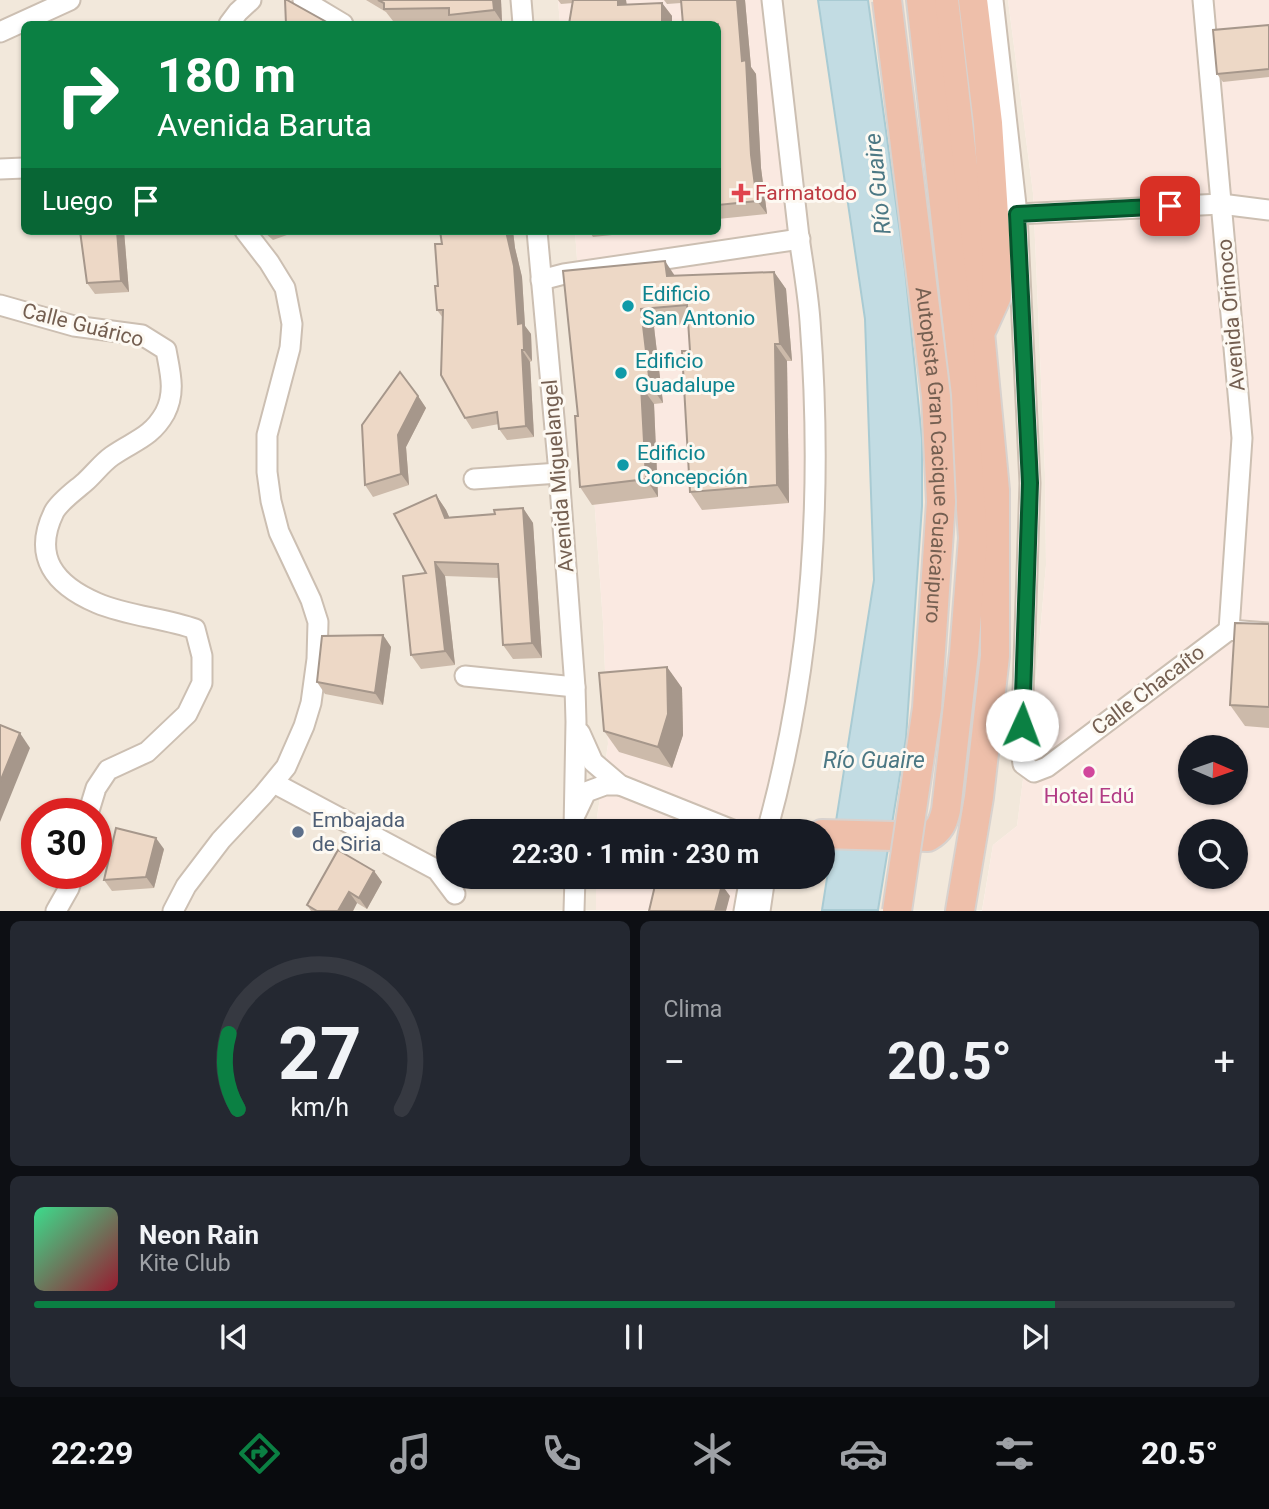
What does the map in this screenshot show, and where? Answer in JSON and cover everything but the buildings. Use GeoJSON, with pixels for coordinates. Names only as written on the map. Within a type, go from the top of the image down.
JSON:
{"type":"FeatureCollection","features":[{"type":"Feature","properties":{"kind":"highway","name":"Autopista Gran Cacique Guaicaipuro"},"geometry":{"type":"LineString","coordinates":[[887,0],[936,396],[941,502],[927,708],[897,911]]}},
{"type":"Feature","properties":{"kind":"highway"},"geometry":{"type":"LineString","coordinates":[[835,834],[915,836],[937,832],[946,810],[964,653],[973,538],[959,337],[921,0]]}},
{"type":"Feature","properties":{"kind":"highway"},"geometry":{"type":"LineString","coordinates":[[944,0],[981,333],[995,490],[995,656],[979,797],[960,911]]}},
{"type":"Feature","properties":{"kind":"highway"},"geometry":{"type":"LineString","coordinates":[[973,0],[988,123],[996,247],[996,296],[981,333]]}},
{"type":"Feature","properties":{"kind":"street"},"geometry":{"type":"LineString","coordinates":[[24,21],[70,0]]}},
{"type":"Feature","properties":{"kind":"street"},"geometry":{"type":"LineString","coordinates":[[231,21],[251,0]]}},
{"type":"Feature","properties":{"kind":"street"},"geometry":{"type":"LineString","coordinates":[[303,0],[338,21]]}},
{"type":"Feature","properties":{"kind":"street"},"geometry":{"type":"LineString","coordinates":[[521,0],[523,21]]}},
{"type":"Feature","properties":{"kind":"street"},"geometry":{"type":"LineString","coordinates":[[769,819],[778,789],[799,680],[814,541],[816,458],[810,320],[772,0]]}},
{"type":"Feature","properties":{"kind":"street"},"geometry":{"type":"LineString","coordinates":[[993,0],[1017,214],[1221,204],[1269,210]]}},
{"type":"Feature","properties":{"kind":"street","name":"Avenida Orinoco"},"geometry":{"type":"LineString","coordinates":[[1203,0],[1242,438],[1229,629]]}},
{"type":"Feature","properties":{"kind":"street"},"geometry":{"type":"LineString","coordinates":[[0,32],[21,22]]}},
{"type":"Feature","properties":{"kind":"street"},"geometry":{"type":"LineString","coordinates":[[0,169],[21,168]]}},
{"type":"Feature","properties":{"kind":"street","name":"Calle Chacaíto"},"geometry":{"type":"LineString","coordinates":[[1017,214],[1030,483],[1021,751],[1023,764],[1034,772],[1047,767],[1229,629]]}},
{"type":"Feature","properties":{"kind":"street"},"geometry":{"type":"LineString","coordinates":[[173,911],[186,886],[220,840],[286,767],[311,703],[317,659],[318,622],[312,600],[279,532],[267,472],[267,435],[290,348],[292,324],[285,288],[248,235]]}},
{"type":"Feature","properties":{"kind":"street","name":"Avenida Miguelangel"},"geometry":{"type":"LineString","coordinates":[[537,235],[575,687],[574,819]]}},
{"type":"Feature","properties":{"kind":"street"},"geometry":{"type":"LineString","coordinates":[[541,280],[564,274],[800,239]]}},
{"type":"Feature","properties":{"kind":"street","name":"Calle Guárico"},"geometry":{"type":"LineString","coordinates":[[0,304],[74,326],[142,335],[166,350],[173,385],[165,412],[145,438],[112,456],[55,510],[44,549],[53,574],[72,589],[129,613],[171,621],[195,629],[202,656],[202,683],[187,714],[147,752],[107,770],[93,798]]}},
{"type":"Feature","properties":{"kind":"street"},"geometry":{"type":"LineString","coordinates":[[474,479],[559,473]]}},
{"type":"Feature","properties":{"kind":"street"},"geometry":{"type":"LineString","coordinates":[[1229,629],[1269,633]]}},
{"type":"Feature","properties":{"kind":"street"},"geometry":{"type":"LineString","coordinates":[[465,676],[575,687]]}},
{"type":"Feature","properties":{"kind":"street"},"geometry":{"type":"LineString","coordinates":[[576,722],[593,762],[620,785],[705,819]]}},
{"type":"Feature","properties":{"kind":"street"},"geometry":{"type":"LineString","coordinates":[[274,783],[437,870],[455,894]]}},
{"type":"Feature","properties":{"kind":"street"},"geometry":{"type":"LineString","coordinates":[[575,819],[580,799],[586,792],[605,785],[620,785]]}},
{"type":"Feature","properties":{"kind":"street"},"geometry":{"type":"LineString","coordinates":[[56,911],[68,889]]}},
{"type":"Feature","properties":{"kind":"street"},"geometry":{"type":"LineString","coordinates":[[574,911],[575,889]]}},
{"type":"Feature","properties":{"kind":"street"},"geometry":{"type":"LineString","coordinates":[[744,911],[748,889]]}},
{"type":"Feature","properties":{"kind":"street"},"geometry":{"type":"LineString","coordinates":[[760,911],[763,889]]}},
{"type":"Feature","properties":{"kind":"shaded area"},"geometry":{"type":"Polygon","coordinates":[[[0,0],[558,0],[560,21],[21,21],[21,235],[575,235],[603,622],[608,744],[597,819],[436,819],[436,889],[596,889],[596,910],[0,911],[0,0]]]}},
{"type":"Feature","properties":{"kind":"shaded area"},"geometry":{"type":"Polygon","coordinates":[[[558,0],[771,0],[811,313],[806,620],[767,819],[597,819],[608,744],[603,622],[575,235],[721,235],[721,21],[560,21],[558,0]]]}},
{"type":"Feature","properties":{"kind":"shaded area"},"geometry":{"type":"Polygon","coordinates":[[[771,0],[1008,0],[1033,193],[1045,474],[1046,565],[1036,679],[1017,826],[993,845],[982,910],[746,911],[751,889],[835,889],[835,819],[765,819],[771,0]]]}},
{"type":"Feature","properties":{"kind":"shaded area"},"geometry":{"type":"Polygon","coordinates":[[[1008,0],[1269,0],[1269,910],[982,911],[993,845],[1017,826],[1036,679],[1046,565],[1045,474],[1033,193],[1008,0]]]}},
{"type":"Feature","properties":{"kind":"shaded area"},"geometry":{"type":"Polygon","coordinates":[[[596,889],[751,889],[746,911],[596,910],[596,889]]]}},
{"type":"Feature","properties":{"kind":"water","name":"Río Guaire"},"geometry":{"type":"Polygon","coordinates":[[[818,0],[868,0],[905,269],[922,439],[922,506],[906,738],[878,910],[822,910],[825,889],[835,889],[835,828],[874,580],[865,319],[818,0]]]}},
{"type":"Feature","properties":{"kind":"place","name":"Farmatodo"},"geometry":{"type":"Point","coordinates":[741,193]}},
{"type":"Feature","properties":{"kind":"place","name":"Edificio San Antonio"},"geometry":{"type":"Point","coordinates":[628,306]}},
{"type":"Feature","properties":{"kind":"place","name":"Edificio Guadalupe"},"geometry":{"type":"Point","coordinates":[621,373]}},
{"type":"Feature","properties":{"kind":"place","name":"Edificio Concepción"},"geometry":{"type":"Point","coordinates":[623,465]}},
{"type":"Feature","properties":{"kind":"place","name":"Hotel Edú"},"geometry":{"type":"Point","coordinates":[1089,772]}},
{"type":"Feature","properties":{"kind":"place","name":"Embajada de Siria"},"geometry":{"type":"Point","coordinates":[298,832]}},
{"type":"Feature","properties":{"kind":"route"},"geometry":{"type":"LineString","coordinates":[[1022,725],[1030,483],[1017,214],[1170,206]]}}]}
